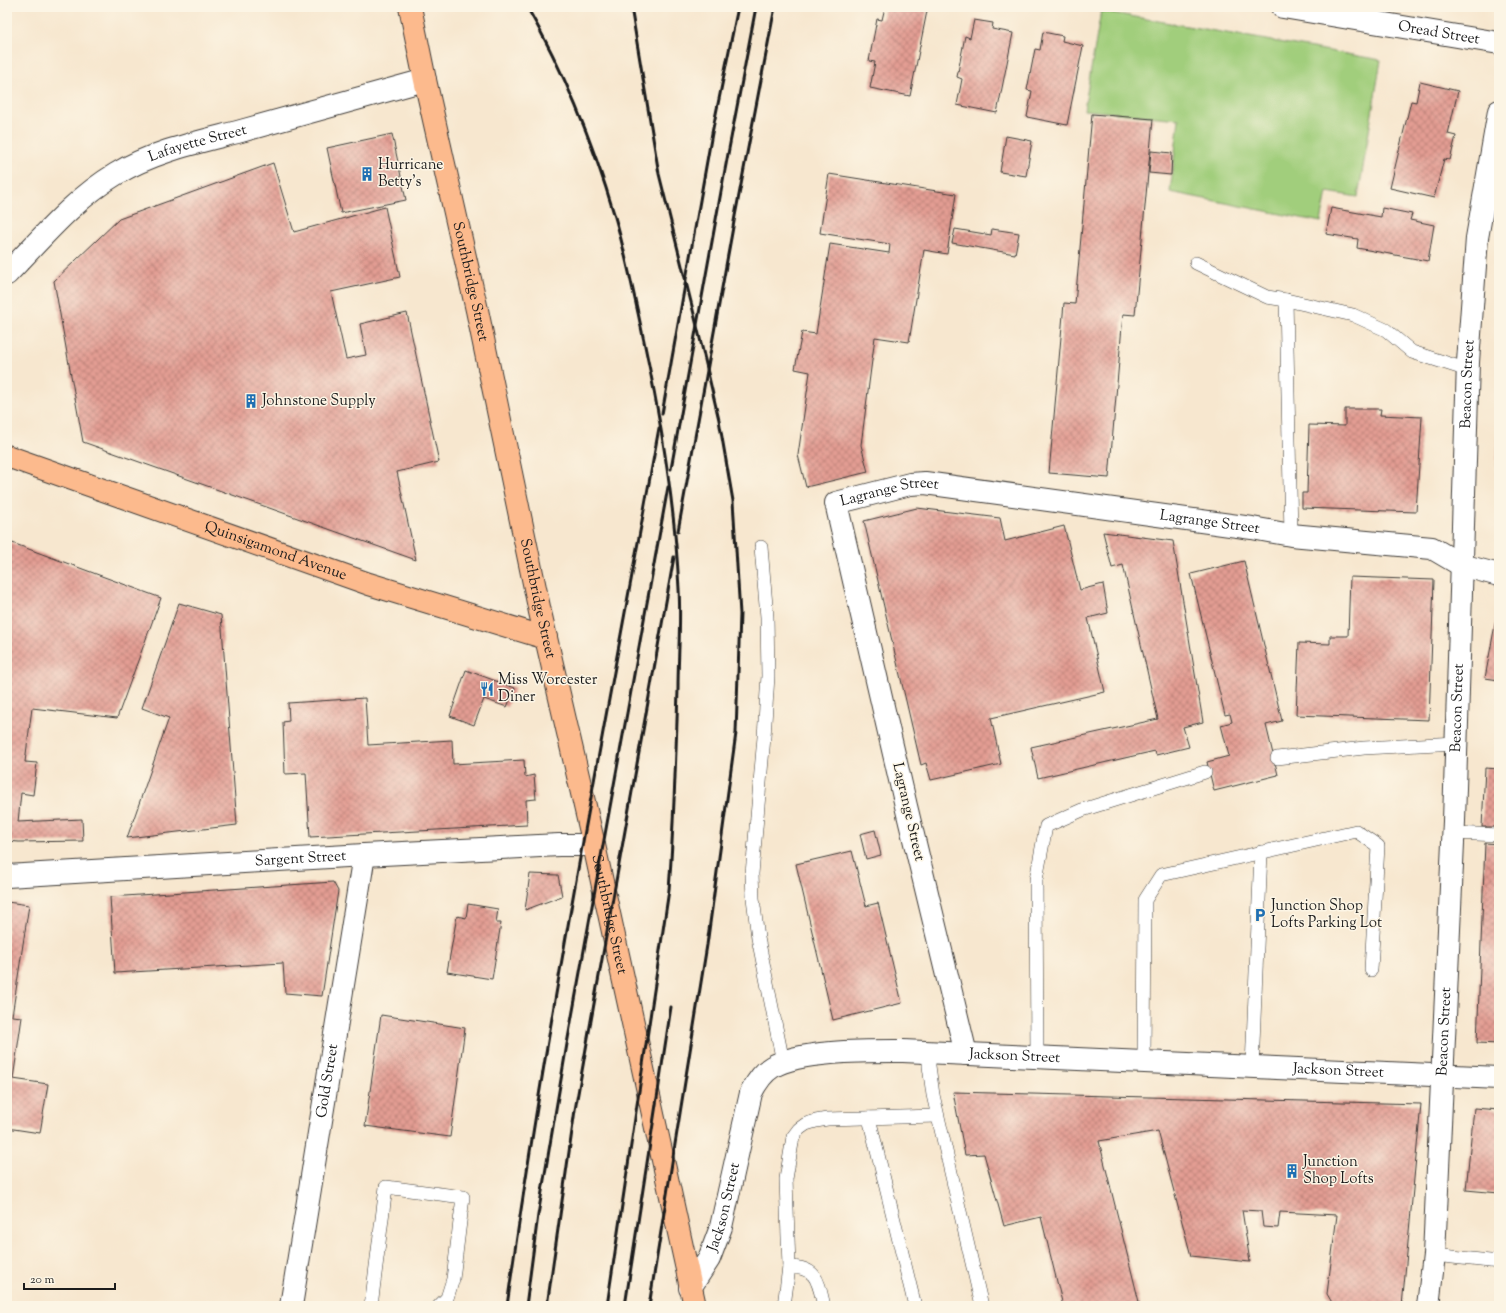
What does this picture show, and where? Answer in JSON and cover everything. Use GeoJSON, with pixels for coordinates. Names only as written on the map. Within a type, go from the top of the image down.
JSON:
{"type":"FeatureCollection","features":[{"type":"Feature","properties":{"kind":"main road","name":"Southbridge Street"},"geometry":{"type":"LineString","coordinates":[[410,7],[477,310],[546,638],[594,845],[693,1297]]}},
{"type":"Feature","properties":{"kind":"main road","name":"Quinsigamond Avenue"},"geometry":{"type":"LineString","coordinates":[[7,456],[369,584],[546,638]]}},
{"type":"Feature","properties":{"kind":"street","name":"Oread Street"},"geometry":{"type":"LineString","coordinates":[[1283,7],[1499,43]]}},
{"type":"Feature","properties":{"kind":"street","name":"Lafayette Street"},"geometry":{"type":"LineString","coordinates":[[7,274],[80,200],[98,185],[130,165],[148,157],[188,145],[425,80]]}},
{"type":"Feature","properties":{"kind":"street","name":"Beacon Street"},"geometry":{"type":"LineString","coordinates":[[1428,1306],[1434,1255],[1454,833],[1468,370],[1477,238],[1499,111]]}},
{"type":"Feature","properties":{"kind":"street","name":"Lagrange Street"},"geometry":{"type":"LineString","coordinates":[[966,1054],[906,806],[836,502],[910,484],[925,483],[1252,528],[1291,535],[1432,548],[1461,565],[1499,575]]}},
{"type":"Feature","properties":{"kind":"street","name":"Sargent Street"},"geometry":{"type":"LineString","coordinates":[[7,876],[364,855],[559,845],[594,845]]}},
{"type":"Feature","properties":{"kind":"street","name":"Gold Street"},"geometry":{"type":"LineString","coordinates":[[291,1306],[364,855]]}},
{"type":"Feature","properties":{"kind":"street","name":"Jackson Street"},"geometry":{"type":"LineString","coordinates":[[693,1297],[721,1228],[751,1093],[766,1071],[783,1062],[818,1055],[848,1052],[929,1052],[1499,1078]]}},
{"type":"Feature","properties":{"kind":"lane"},"geometry":{"type":"LineString","coordinates":[[1196,263],[1267,297],[1353,315],[1386,330],[1412,352],[1468,370]]}},
{"type":"Feature","properties":{"kind":"lane"},"geometry":{"type":"LineString","coordinates":[[1286,300],[1291,535]]}},
{"type":"Feature","properties":{"kind":"lane"},"geometry":{"type":"LineString","coordinates":[[761,547],[768,616],[768,662],[764,737],[752,874],[753,898],[758,938],[783,1062]]}},
{"type":"Feature","properties":{"kind":"lane"},"geometry":{"type":"LineString","coordinates":[[1277,758],[1364,748],[1456,743]]}},
{"type":"Feature","properties":{"kind":"lane"},"geometry":{"type":"LineString","coordinates":[[1037,1057],[1036,880],[1046,826],[1082,810],[1205,772]]}},
{"type":"Feature","properties":{"kind":"lane"},"geometry":{"type":"LineString","coordinates":[[1144,1062],[1145,900],[1161,875],[1356,831],[1378,846],[1371,970]]}},
{"type":"Feature","properties":{"kind":"lane"},"geometry":{"type":"LineString","coordinates":[[1454,833],[1499,836]]}},
{"type":"Feature","properties":{"kind":"lane"},"geometry":{"type":"LineString","coordinates":[[1252,1067],[1261,852]]}},
{"type":"Feature","properties":{"kind":"lane"},"geometry":{"type":"LineString","coordinates":[[929,1052],[930,1078],[937,1116],[982,1306]]}},
{"type":"Feature","properties":{"kind":"lane"},"geometry":{"type":"LineString","coordinates":[[784,1306],[789,1267],[786,1179],[793,1137],[799,1129],[806,1124],[816,1121],[937,1116]]}},
{"type":"Feature","properties":{"kind":"lane"},"geometry":{"type":"LineString","coordinates":[[869,1118],[915,1306]]}},
{"type":"Feature","properties":{"kind":"lane"},"geometry":{"type":"LineString","coordinates":[[371,1306],[386,1187],[463,1197],[453,1279],[447,1298],[439,1306]]}},
{"type":"Feature","properties":{"kind":"lane"},"geometry":{"type":"LineString","coordinates":[[1434,1255],[1499,1262]]}},
{"type":"Feature","properties":{"kind":"lane"},"geometry":{"type":"LineString","coordinates":[[789,1267],[799,1267],[808,1270],[815,1276],[824,1306]]}},
{"type":"Feature","properties":{"kind":"green space"},"geometry":{"type":"Polygon","coordinates":[[[1101,11],[1381,60],[1358,197],[1327,192],[1321,222],[1170,192],[1179,119],[1084,110],[1101,11]]]}},
{"type":"Feature","properties":{"kind":"building"},"geometry":{"type":"Polygon","coordinates":[[[885,7],[906,7],[927,11],[910,96],[870,88],[875,62],[869,61],[877,19],[882,20],[885,7]]]}},
{"type":"Feature","properties":{"kind":"building"},"geometry":{"type":"Polygon","coordinates":[[[974,20],[993,23],[992,29],[1013,33],[997,113],[957,105],[962,79],[957,77],[965,36],[970,38],[974,20]]]}},
{"type":"Feature","properties":{"kind":"building"},"geometry":{"type":"Polygon","coordinates":[[[1043,32],[1063,36],[1062,41],[1083,46],[1067,125],[1027,117],[1032,91],[1027,90],[1035,49],[1040,50],[1043,32]]]}},
{"type":"Feature","properties":{"kind":"building"},"geometry":{"type":"Polygon","coordinates":[[[1420,82],[1458,91],[1448,134],[1456,136],[1450,160],[1444,159],[1434,198],[1390,188],[1411,101],[1416,102],[1420,82]]]}},
{"type":"Feature","properties":{"kind":"building"},"geometry":{"type":"Polygon","coordinates":[[[1092,114],[1153,119],[1135,315],[1123,314],[1109,478],[1049,473],[1064,303],[1075,304],[1092,114]]]}},
{"type":"Feature","properties":{"kind":"building","name":"Hurricane Betty's"},"geometry":{"type":"Polygon","coordinates":[[[392,134],[406,200],[341,213],[327,148],[392,134]]]}},
{"type":"Feature","properties":{"kind":"building"},"geometry":{"type":"Polygon","coordinates":[[[1006,136],[1032,141],[1026,176],[1000,172],[1006,136]]]}},
{"type":"Feature","properties":{"kind":"building"},"geometry":{"type":"Polygon","coordinates":[[[1151,151],[1172,153],[1171,175],[1149,173],[1151,151]]]}},
{"type":"Feature","properties":{"kind":"building","name":"Johnstone Supply"},"geometry":{"type":"Polygon","coordinates":[[[273,163],[294,232],[385,207],[400,277],[331,292],[346,359],[366,355],[360,324],[407,313],[439,462],[397,472],[416,560],[83,442],[54,281],[119,219],[273,163]]]}},
{"type":"Feature","properties":{"kind":"building"},"geometry":{"type":"Polygon","coordinates":[[[829,174],[956,194],[947,254],[924,250],[909,342],[875,337],[861,445],[868,472],[806,487],[798,455],[810,372],[795,369],[802,332],[816,334],[830,244],[889,253],[890,244],[820,233],[829,174]]]}},
{"type":"Feature","properties":{"kind":"building"},"geometry":{"type":"Polygon","coordinates":[[[1331,208],[1381,217],[1382,208],[1412,214],[1410,220],[1434,225],[1428,261],[1357,248],[1358,239],[1326,234],[1331,208]]]}},
{"type":"Feature","properties":{"kind":"building"},"geometry":{"type":"Polygon","coordinates":[[[955,229],[991,235],[992,229],[1019,233],[1015,254],[952,243],[955,229]]]}},
{"type":"Feature","properties":{"kind":"building"},"geometry":{"type":"Polygon","coordinates":[[[1345,409],[1381,409],[1380,415],[1422,417],[1416,512],[1302,508],[1302,493],[1307,493],[1309,425],[1345,426],[1345,409]]]}},
{"type":"Feature","properties":{"kind":"building"},"geometry":{"type":"Polygon","coordinates":[[[1498,432],[1499,477],[1496,477],[1498,432]]]}},
{"type":"Feature","properties":{"kind":"building"},"geometry":{"type":"Polygon","coordinates":[[[917,508],[1000,518],[1005,541],[1064,526],[1080,590],[1103,584],[1108,613],[1088,618],[1105,692],[991,718],[1001,764],[931,780],[926,763],[921,765],[864,521],[917,508]]]}},
{"type":"Feature","properties":{"kind":"building"},"geometry":{"type":"Polygon","coordinates":[[[1103,532],[1173,541],[1203,722],[1183,727],[1189,747],[1156,755],[1155,751],[1038,778],[1031,747],[1158,719],[1123,565],[1112,568],[1103,532]]]}},
{"type":"Feature","properties":{"kind":"building"},"geometry":{"type":"Polygon","coordinates":[[[7,541],[161,598],[117,718],[32,708],[25,762],[37,763],[33,795],[21,793],[18,822],[82,819],[83,841],[7,841],[7,541]]]}},
{"type":"Feature","properties":{"kind":"building"},"geometry":{"type":"Polygon","coordinates":[[[1244,561],[1282,721],[1266,725],[1278,775],[1214,791],[1207,762],[1229,756],[1221,725],[1232,722],[1230,714],[1225,715],[1191,574],[1244,561]]]}},
{"type":"Feature","properties":{"kind":"building"},"geometry":{"type":"Polygon","coordinates":[[[1350,577],[1434,580],[1429,720],[1296,715],[1299,643],[1330,644],[1330,636],[1348,636],[1350,577]]]}},
{"type":"Feature","properties":{"kind":"building"},"geometry":{"type":"Polygon","coordinates":[[[179,603],[221,615],[237,825],[127,838],[169,718],[142,708],[179,603]]]}},
{"type":"Feature","properties":{"kind":"building"},"geometry":{"type":"Polygon","coordinates":[[[1497,614],[1499,615],[1499,680],[1485,678],[1497,614]]]}},
{"type":"Feature","properties":{"kind":"building"},"geometry":{"type":"Polygon","coordinates":[[[466,670],[515,688],[507,707],[484,699],[474,725],[450,716],[466,670]]]}},
{"type":"Feature","properties":{"kind":"building"},"geometry":{"type":"Polygon","coordinates":[[[365,698],[368,745],[452,740],[453,764],[524,760],[525,777],[534,775],[536,799],[526,800],[527,825],[310,837],[306,773],[285,774],[283,722],[289,721],[288,703],[365,698]]]}},
{"type":"Feature","properties":{"kind":"building"},"geometry":{"type":"Polygon","coordinates":[[[1485,768],[1499,769],[1499,827],[1482,827],[1485,768]]]}},
{"type":"Feature","properties":{"kind":"building"},"geometry":{"type":"Polygon","coordinates":[[[875,830],[881,855],[866,859],[860,834],[875,830]]]}},
{"type":"Feature","properties":{"kind":"building"},"geometry":{"type":"Polygon","coordinates":[[[1485,843],[1499,844],[1499,1044],[1477,1043],[1485,843]]]}},
{"type":"Feature","properties":{"kind":"building"},"geometry":{"type":"Polygon","coordinates":[[[852,851],[866,906],[878,903],[902,1003],[833,1020],[796,864],[852,851]]]}},
{"type":"Feature","properties":{"kind":"building"},"geometry":{"type":"Polygon","coordinates":[[[530,874],[558,875],[562,896],[525,910],[530,874]]]}},
{"type":"Feature","properties":{"kind":"building"},"geometry":{"type":"Polygon","coordinates":[[[333,882],[338,891],[322,996],[285,993],[283,963],[115,973],[110,897],[333,882]]]}},
{"type":"Feature","properties":{"kind":"building"},"geometry":{"type":"Polygon","coordinates":[[[7,902],[29,905],[12,1016],[22,1017],[13,1079],[48,1084],[40,1133],[7,1128],[7,902]]]}},
{"type":"Feature","properties":{"kind":"building"},"geometry":{"type":"Polygon","coordinates":[[[468,904],[498,909],[496,923],[501,923],[492,979],[447,972],[457,916],[466,918],[468,904]]]}},
{"type":"Feature","properties":{"kind":"building"},"geometry":{"type":"Polygon","coordinates":[[[381,1015],[465,1028],[450,1137],[365,1126],[381,1015]]]}},
{"type":"Feature","properties":{"kind":"building","name":"Junction Shop Lofts"},"geometry":{"type":"Polygon","coordinates":[[[953,1092],[1421,1104],[1402,1306],[1334,1306],[1327,1294],[1337,1215],[1280,1212],[1278,1228],[1263,1227],[1261,1211],[1242,1210],[1250,1262],[1191,1256],[1158,1131],[1099,1141],[1140,1306],[1063,1306],[1041,1217],[1004,1226],[984,1154],[965,1155],[953,1092]]]}},
{"type":"Feature","properties":{"kind":"building"},"geometry":{"type":"Polygon","coordinates":[[[1474,1108],[1499,1110],[1499,1193],[1466,1190],[1474,1108]]]}},
{"type":"Feature","properties":{"kind":"railway"},"geometry":{"type":"LineString","coordinates":[[527,7],[541,31],[577,109],[598,163],[615,217],[642,330],[662,436],[671,497],[680,601],[674,815],[669,890],[607,1306]]}},
{"type":"Feature","properties":{"kind":"railway"},"geometry":{"type":"LineString","coordinates":[[631,7],[659,174],[719,420],[733,501],[740,614],[736,733],[707,945],[649,1306]]}},
{"type":"Feature","properties":{"kind":"railway"},"geometry":{"type":"LineString","coordinates":[[662,414],[712,133],[738,7]]}},
{"type":"Feature","properties":{"kind":"railway"},"geometry":{"type":"LineString","coordinates":[[671,469],[756,7]]}},
{"type":"Feature","properties":{"kind":"railway"},"geometry":{"type":"LineString","coordinates":[[678,531],[735,216],[775,7]]}},
{"type":"Feature","properties":{"kind":"railway"},"geometry":{"type":"LineString","coordinates":[[507,1306],[523,1196],[559,976],[659,428]]}},
{"type":"Feature","properties":{"kind":"railway"},"geometry":{"type":"LineString","coordinates":[[526,1306],[538,1215],[567,1044],[668,487]]}},
{"type":"Feature","properties":{"kind":"railway"},"geometry":{"type":"LineString","coordinates":[[547,1306],[575,1110],[674,557]]}},
{"type":"Feature","properties":{"kind":"railway"},"geometry":{"type":"LineString","coordinates":[[625,1306],[671,1007]]}},
{"type":"Feature","properties":{"kind":"place","name":"Hurricane Betty's"},"geometry":{"type":"Point","coordinates":[367,174]}},
{"type":"Feature","properties":{"kind":"place","name":"Johnstone Supply"},"geometry":{"type":"Point","coordinates":[251,401]}},
{"type":"Feature","properties":{"kind":"place","name":"Miss Worcester Diner"},"geometry":{"type":"Point","coordinates":[487,689]}},
{"type":"Feature","properties":{"kind":"place","name":"Junction Shop Lofts Parking Lot"},"geometry":{"type":"Point","coordinates":[1260,915]}},
{"type":"Feature","properties":{"kind":"place","name":"Junction Shop Lofts"},"geometry":{"type":"Point","coordinates":[1292,1171]}}]}
